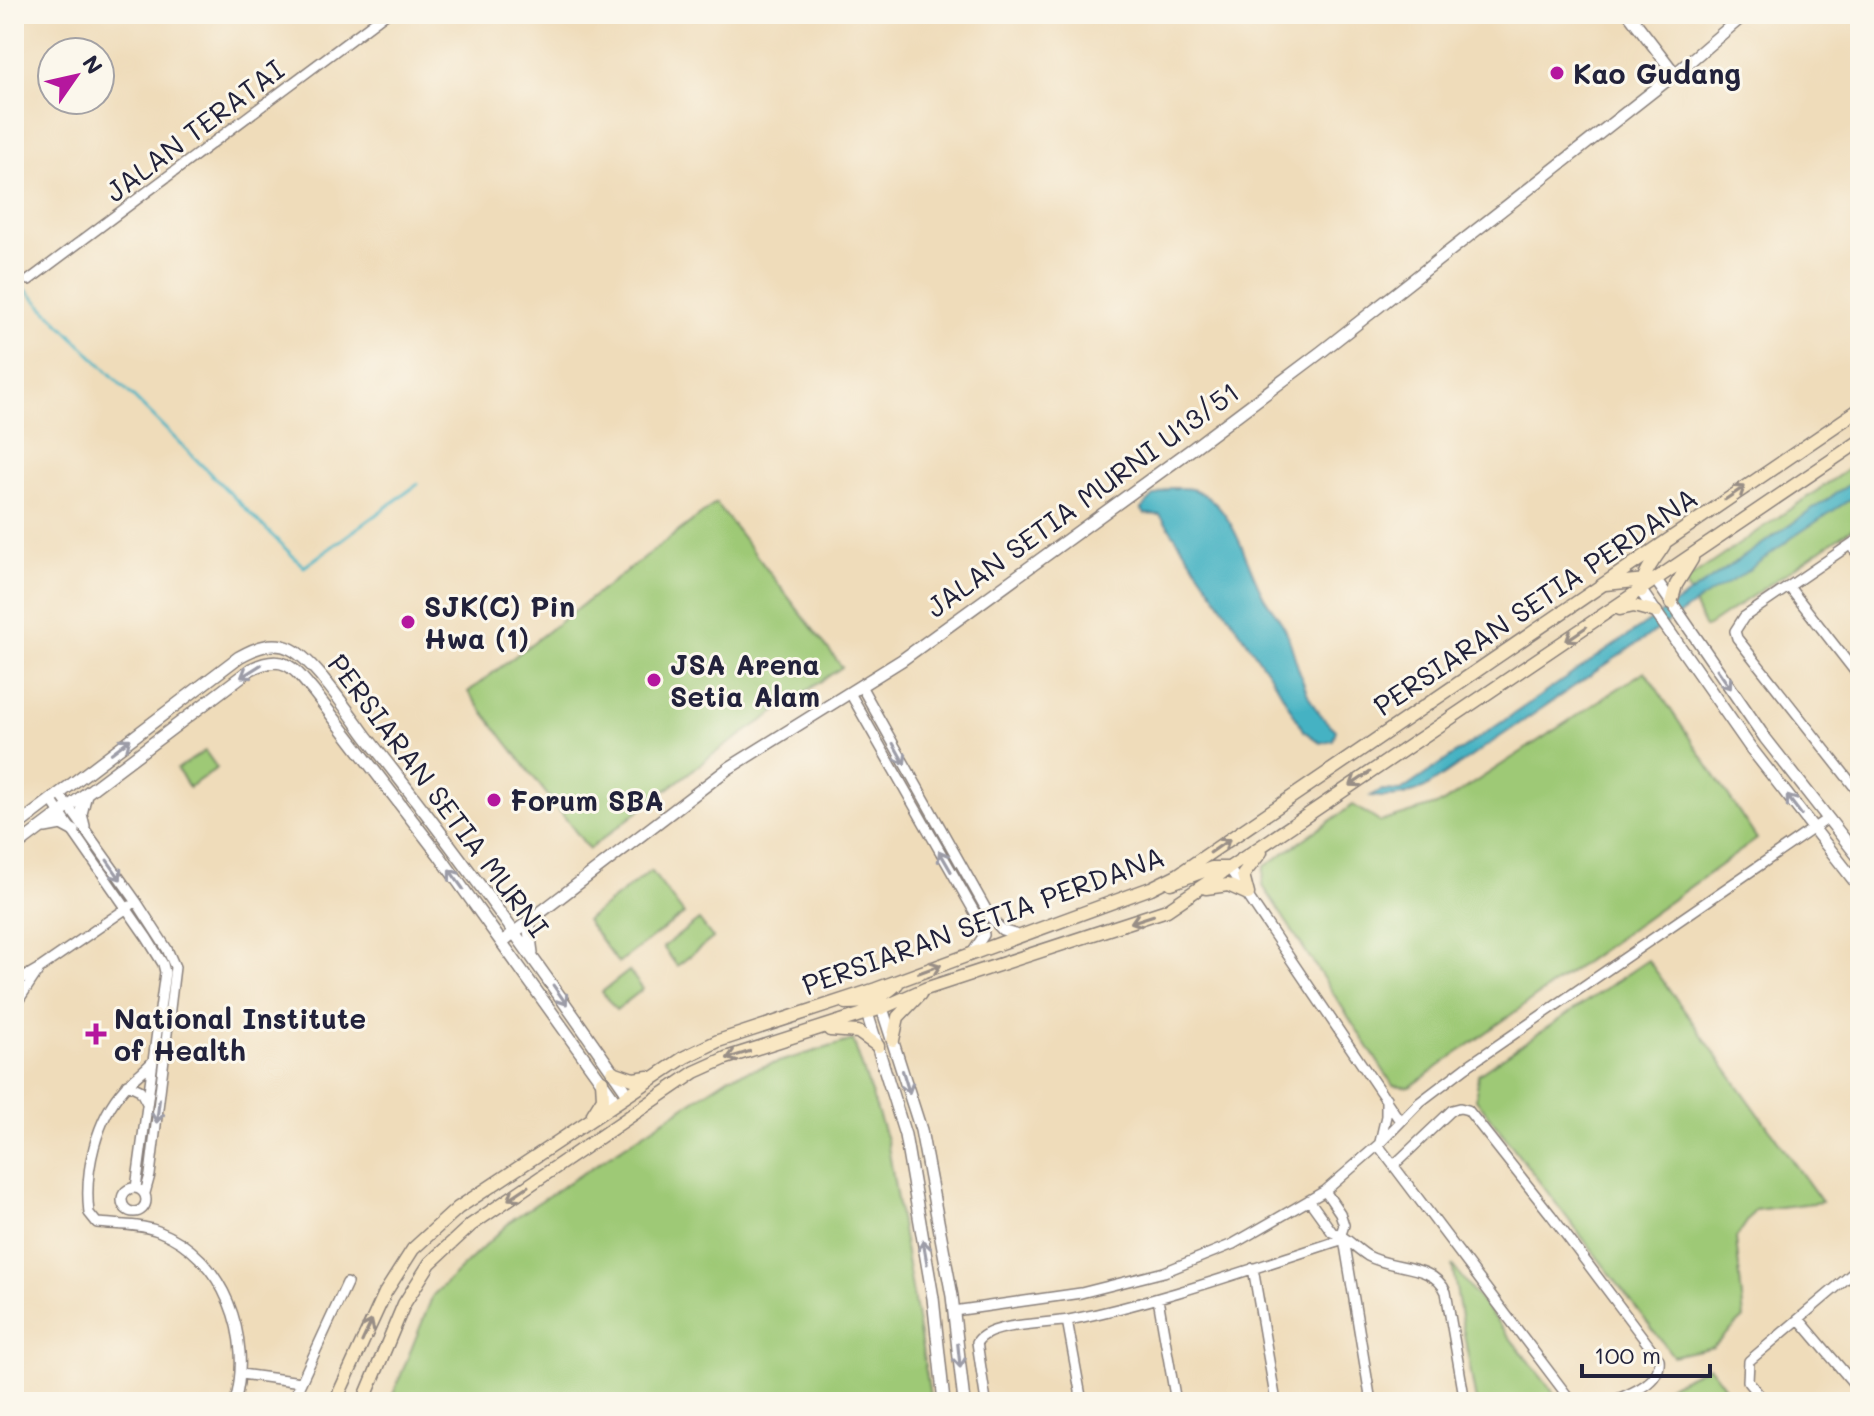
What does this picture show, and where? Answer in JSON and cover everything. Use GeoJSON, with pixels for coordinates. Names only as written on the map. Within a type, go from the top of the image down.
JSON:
{"type":"FeatureCollection","features":[{"type":"Feature","properties":{"kind":"main road","name":"PERSIARAN SETIA PERDANA"},"geometry":{"type":"LineString","coordinates":[[335,1402],[385,1293],[413,1249],[458,1208],[624,1100],[657,1075],[718,1041],[903,979],[1156,886],[1182,873],[1860,409]]}},
{"type":"Feature","properties":{"kind":"main road","name":"PERSIARAN SETIA PERDANA"},"geometry":{"type":"LineString","coordinates":[[363,1402],[404,1304],[430,1263],[471,1225],[695,1072],[726,1058],[812,1032],[925,989],[1167,910],[1608,613],[1641,585],[1656,580],[1860,441]]}},
{"type":"Feature","properties":{"kind":"main road"},"geometry":{"type":"LineString","coordinates":[[1598,586],[1641,585],[1668,539]]}},
{"type":"Feature","properties":{"kind":"main road"},"geometry":{"type":"LineString","coordinates":[[1671,603],[1681,575],[1696,553]]}},
{"type":"Feature","properties":{"kind":"main road"},"geometry":{"type":"LineString","coordinates":[[1608,613],[1630,606],[1656,613]]}},
{"type":"Feature","properties":{"kind":"main road"},"geometry":{"type":"LineString","coordinates":[[1248,894],[1243,883],[1245,870],[1270,840]]}},
{"type":"Feature","properties":{"kind":"main road"},"geometry":{"type":"LineString","coordinates":[[1156,886],[1178,883],[1212,868],[1229,868]]}},
{"type":"Feature","properties":{"kind":"main road"},"geometry":{"type":"LineString","coordinates":[[1188,896],[1217,884],[1228,885],[1248,894]]}},
{"type":"Feature","properties":{"kind":"main road"},"geometry":{"type":"LineString","coordinates":[[830,1004],[874,1008],[903,979]]}},
{"type":"Feature","properties":{"kind":"main road"},"geometry":{"type":"LineString","coordinates":[[893,1040],[898,1017],[925,989]]}},
{"type":"Feature","properties":{"kind":"main road"},"geometry":{"type":"LineString","coordinates":[[812,1032],[838,1028],[851,1030],[878,1046]]}},
{"type":"Feature","properties":{"kind":"main road"},"geometry":{"type":"LineString","coordinates":[[613,1072],[633,1079],[657,1075]]}},
{"type":"Feature","properties":{"kind":"main road"},"geometry":{"type":"LineString","coordinates":[[579,1127],[600,1106],[602,1081]]}},
{"type":"Feature","properties":{"kind":"main road"},"geometry":{"type":"LineString","coordinates":[[608,1131],[624,1100],[636,1106],[660,1096]]}},
{"type":"Feature","properties":{"kind":"street","name":"JALAN TERATAI"},"geometry":{"type":"LineString","coordinates":[[29,280],[385,14]]}},
{"type":"Feature","properties":{"kind":"street"},"geometry":{"type":"LineString","coordinates":[[1629,14],[1675,74]]}},
{"type":"Feature","properties":{"kind":"street","name":"JALAN SETIA MURNI U13/51"},"geometry":{"type":"LineString","coordinates":[[502,942],[729,768],[902,660],[1227,423],[1675,74],[1745,14]]}},
{"type":"Feature","properties":{"kind":"street"},"geometry":{"type":"LineString","coordinates":[[1860,538],[1738,623],[1735,631],[1737,638],[1860,794]]}},
{"type":"Feature","properties":{"kind":"street"},"geometry":{"type":"LineString","coordinates":[[1850,545],[1860,557]]}},
{"type":"Feature","properties":{"kind":"street"},"geometry":{"type":"LineString","coordinates":[[1656,580],[1765,738],[1860,859]]}},
{"type":"Feature","properties":{"kind":"street"},"geometry":{"type":"LineString","coordinates":[[1641,585],[1656,613],[1750,747],[1860,888]]}},
{"type":"Feature","properties":{"kind":"street"},"geometry":{"type":"LineString","coordinates":[[1789,587],[1860,678]]}},
{"type":"Feature","properties":{"kind":"street","name":"PERSIARAN SETIA MURNI"},"geometry":{"type":"LineString","coordinates":[[14,828],[239,657],[257,647],[275,645],[290,648],[325,684],[515,931],[613,1072],[624,1100]]}},
{"type":"Feature","properties":{"kind":"street","name":"PERSIARAN SETIA MURNI"},"geometry":{"type":"LineString","coordinates":[[14,848],[251,669],[265,662],[283,663],[295,670],[314,692],[602,1081],[624,1100]]}},
{"type":"Feature","properties":{"kind":"street"},"geometry":{"type":"LineString","coordinates":[[861,686],[991,918],[1002,930],[1021,936]]}},
{"type":"Feature","properties":{"kind":"street"},"geometry":{"type":"LineString","coordinates":[[850,693],[983,927],[984,935],[972,953]]}},
{"type":"Feature","properties":{"kind":"street"},"geometry":{"type":"LineString","coordinates":[[55,797],[79,828],[136,901],[175,967],[150,1175],[140,1190],[147,1103],[165,972],[79,828],[86,793]]}},
{"type":"Feature","properties":{"kind":"street"},"geometry":{"type":"LineString","coordinates":[[936,1329],[954,1311],[1081,1293],[1164,1272],[1233,1244],[1325,1191],[1379,1144],[1416,1106],[1466,1067],[1827,819]]}},
{"type":"Feature","properties":{"kind":"street"},"geometry":{"type":"LineString","coordinates":[[39,829],[61,824],[79,828]]}},
{"type":"Feature","properties":{"kind":"street"},"geometry":{"type":"LineString","coordinates":[[1229,868],[1400,1121]]}},
{"type":"Feature","properties":{"kind":"street"},"geometry":{"type":"LineString","coordinates":[[14,983],[136,901]]}},
{"type":"Feature","properties":{"kind":"street"},"geometry":{"type":"LineString","coordinates":[[499,910],[517,919],[531,918],[529,938],[533,957]]}},
{"type":"Feature","properties":{"kind":"street"},"geometry":{"type":"LineString","coordinates":[[14,1007],[40,968]]}},
{"type":"Feature","properties":{"kind":"street"},"geometry":{"type":"LineString","coordinates":[[874,1008],[893,1040],[921,1130],[954,1311],[964,1402]]}},
{"type":"Feature","properties":{"kind":"street"},"geometry":{"type":"LineString","coordinates":[[874,1008],[878,1046],[905,1135],[933,1295],[944,1402]]}},
{"type":"Feature","properties":{"kind":"street"},"geometry":{"type":"LineString","coordinates":[[153,1061],[127,1084],[98,1133],[89,1186],[89,1213],[97,1223],[156,1230],[182,1245],[214,1276],[234,1315],[240,1338],[241,1374],[235,1402]]}},
{"type":"Feature","properties":{"kind":"street"},"geometry":{"type":"LineString","coordinates":[[127,1084],[140,1090],[147,1103]]}},
{"type":"Feature","properties":{"kind":"street"},"geometry":{"type":"LineString","coordinates":[[1386,1098],[1397,1106],[1416,1106]]}},
{"type":"Feature","properties":{"kind":"street"},"geometry":{"type":"LineString","coordinates":[[1386,1098],[1386,1116],[1379,1144],[1572,1402]]}},
{"type":"Feature","properties":{"kind":"street"},"geometry":{"type":"LineString","coordinates":[[1394,1165],[1452,1110],[1468,1110],[1659,1359],[1660,1369],[1656,1377],[1610,1402]]}},
{"type":"Feature","properties":{"kind":"street"},"geometry":{"type":"LineString","coordinates":[[1325,1191],[1344,1225],[1343,1237],[1371,1402]]}},
{"type":"Feature","properties":{"kind":"street"},"geometry":{"type":"LineString","coordinates":[[1309,1200],[1332,1232],[1371,1257],[1431,1275],[1441,1281],[1446,1292],[1465,1402]]}},
{"type":"Feature","properties":{"kind":"street"},"geometry":{"type":"LineString","coordinates":[[1860,1233],[1857,1240],[1860,1260]]}},
{"type":"Feature","properties":{"kind":"street"},"geometry":{"type":"LineString","coordinates":[[986,1402],[977,1350],[981,1336],[988,1331],[1067,1320],[1158,1299],[1343,1237]]}},
{"type":"Feature","properties":{"kind":"street"},"geometry":{"type":"LineString","coordinates":[[1765,1402],[1748,1381],[1749,1361],[1860,1267]]}},
{"type":"Feature","properties":{"kind":"street"},"geometry":{"type":"LineString","coordinates":[[1253,1268],[1276,1402]]}},
{"type":"Feature","properties":{"kind":"street"},"geometry":{"type":"LineString","coordinates":[[292,1402],[347,1283]]}},
{"type":"Feature","properties":{"kind":"street"},"geometry":{"type":"LineString","coordinates":[[933,1295],[954,1311]]}},
{"type":"Feature","properties":{"kind":"street"},"geometry":{"type":"LineString","coordinates":[[1158,1299],[1176,1402]]}},
{"type":"Feature","properties":{"kind":"street"},"geometry":{"type":"LineString","coordinates":[[1799,1319],[1860,1391]]}},
{"type":"Feature","properties":{"kind":"street"},"geometry":{"type":"LineString","coordinates":[[1067,1320],[1082,1402]]}},
{"type":"Feature","properties":{"kind":"street"},"geometry":{"type":"LineString","coordinates":[[241,1374],[301,1382]]}},
{"type":"Feature","properties":{"kind":"green space"},"geometry":{"type":"Polygon","coordinates":[[[1860,461],[1860,523],[1705,628],[1684,582],[1860,461]]]}},
{"type":"Feature","properties":{"kind":"green space","name":"JSA Arena Setia Alam"},"geometry":{"type":"Polygon","coordinates":[[[716,503],[842,667],[712,755],[589,849],[468,692],[716,503]]]}},
{"type":"Feature","properties":{"kind":"green space"},"geometry":{"type":"Polygon","coordinates":[[[1645,671],[1757,839],[1410,1087],[1393,1085],[1263,886],[1264,867],[1353,805],[1380,822],[1443,803],[1645,671]]]}},
{"type":"Feature","properties":{"kind":"green space"},"geometry":{"type":"Polygon","coordinates":[[[205,751],[217,768],[189,787],[177,769],[205,751]]]}},
{"type":"Feature","properties":{"kind":"green space"},"geometry":{"type":"Polygon","coordinates":[[[651,871],[684,914],[618,963],[586,920],[651,871]]]}},
{"type":"Feature","properties":{"kind":"green space"},"geometry":{"type":"Polygon","coordinates":[[[699,920],[713,938],[677,966],[663,947],[699,920]]]}},
{"type":"Feature","properties":{"kind":"green space"},"geometry":{"type":"Polygon","coordinates":[[[1648,960],[1822,1202],[1755,1210],[1736,1238],[1744,1318],[1713,1347],[1673,1356],[1476,1099],[1478,1074],[1648,960]]]}},
{"type":"Feature","properties":{"kind":"green space"},"geometry":{"type":"Polygon","coordinates":[[[629,971],[643,989],[616,1010],[602,992],[629,971]]]}},
{"type":"Feature","properties":{"kind":"green space"},"geometry":{"type":"Polygon","coordinates":[[[853,1040],[887,1140],[931,1402],[390,1402],[433,1295],[513,1219],[731,1076],[853,1040]]]}},
{"type":"Feature","properties":{"kind":"green space"},"geometry":{"type":"Polygon","coordinates":[[[1452,1265],[1561,1402],[1476,1402],[1452,1265]]]}},
{"type":"Feature","properties":{"kind":"green space"},"geometry":{"type":"Polygon","coordinates":[[[1709,1366],[1736,1402],[1636,1402],[1709,1366]]]}},
{"type":"Feature","properties":{"kind":"water"},"geometry":{"type":"Polygon","coordinates":[[[1860,477],[1860,493],[1425,788],[1399,796],[1371,796],[1382,790],[1401,791],[1860,477]]]}},
{"type":"Feature","properties":{"kind":"water"},"geometry":{"type":"Polygon","coordinates":[[[1170,488],[1192,489],[1209,498],[1229,522],[1264,597],[1285,628],[1310,698],[1336,730],[1333,740],[1320,743],[1303,730],[1278,687],[1160,515],[1145,514],[1141,509],[1154,496],[1170,488]]]}},
{"type":"Feature","properties":{"kind":"waterway"},"geometry":{"type":"LineString","coordinates":[[14,278],[304,567],[418,484]]}},
{"type":"Feature","properties":{"kind":"place","name":"Kao Gudang"},"geometry":{"type":"Point","coordinates":[1557,73]}},
{"type":"Feature","properties":{"kind":"place","name":"SJK(C) Pin Hwa (1)"},"geometry":{"type":"Point","coordinates":[408,622]}},
{"type":"Feature","properties":{"kind":"place","name":"JSA Arena Setia Alam"},"geometry":{"type":"Point","coordinates":[654,680]}},
{"type":"Feature","properties":{"kind":"place","name":"Forum SBA"},"geometry":{"type":"Point","coordinates":[494,800]}},
{"type":"Feature","properties":{"kind":"place","name":"National Institute of Health"},"geometry":{"type":"Point","coordinates":[96,1034]}}]}
